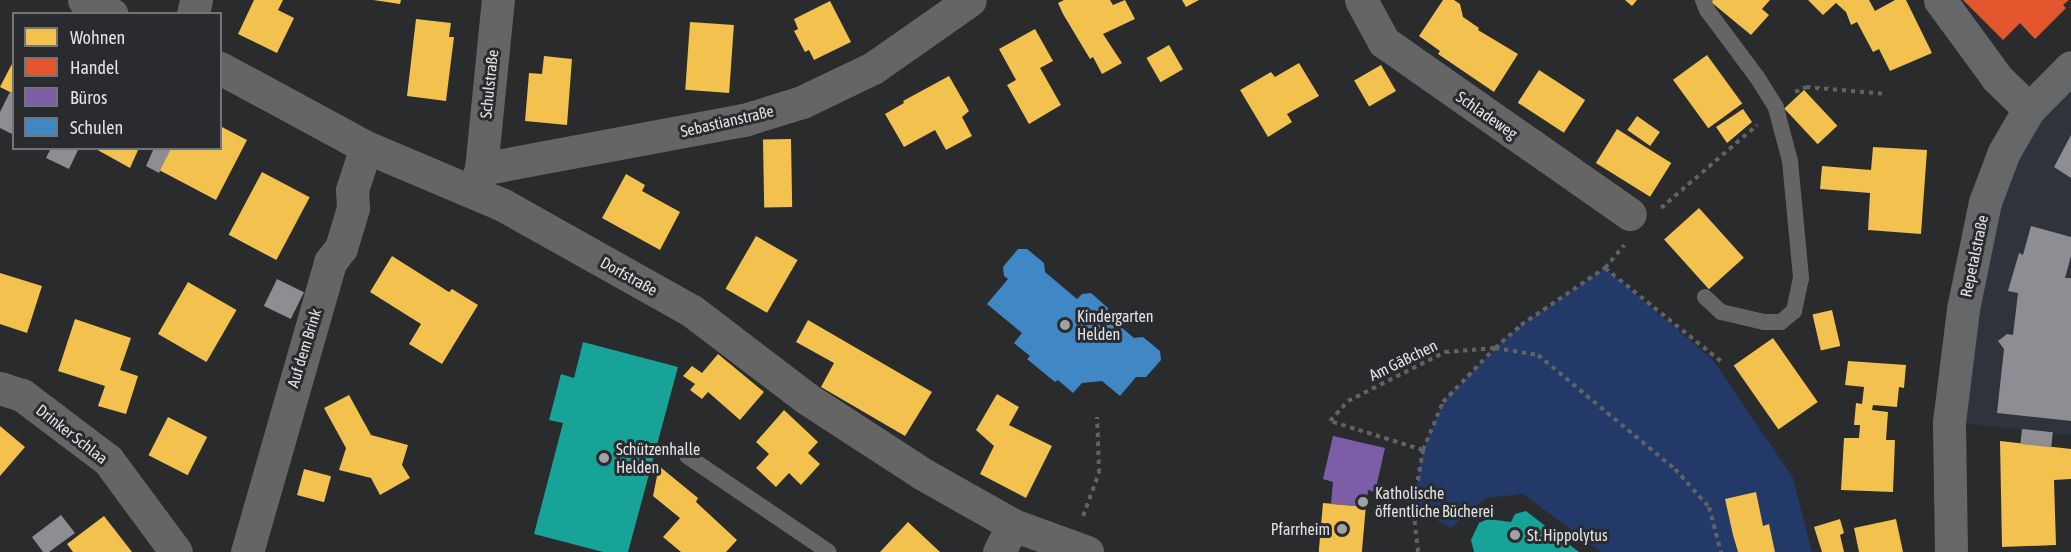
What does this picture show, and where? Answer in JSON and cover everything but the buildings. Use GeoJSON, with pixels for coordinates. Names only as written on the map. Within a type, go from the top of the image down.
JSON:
{"type":"FeatureCollection","features":[{"type":"Feature","properties":{"kind":"main road"},"geometry":{"type":"LineString","coordinates":[[1940,0],[1997,78],[2029,109]]}},
{"type":"Feature","properties":{"kind":"main road","name":"Repetalstraße"},"geometry":{"type":"LineString","coordinates":[[1952,552],[1949,422],[1963,309],[1978,234],[1993,177],[2029,109],[2071,66]]}},
{"type":"Feature","properties":{"kind":"street"},"geometry":{"type":"LineString","coordinates":[[84,0],[108,12]]}},
{"type":"Feature","properties":{"kind":"street","name":"Schulstraße"},"geometry":{"type":"LineString","coordinates":[[478,180],[498,0]]}},
{"type":"Feature","properties":{"kind":"street","name":"Sebastianstraße"},"geometry":{"type":"LineString","coordinates":[[478,180],[744,120],[802,102],[873,68],[970,0]]}},
{"type":"Feature","properties":{"kind":"street","name":"Schladeweg"},"geometry":{"type":"LineString","coordinates":[[1361,0],[1384,42],[1636,224]]}},
{"type":"Feature","properties":{"kind":"street","name":"Dorfstraße"},"geometry":{"type":"LineString","coordinates":[[222,69],[366,147],[478,180],[692,311],[806,398],[923,474],[1006,538],[1086,552]]}},
{"type":"Feature","properties":{"kind":"street","name":"Auf dem Brink"},"geometry":{"type":"LineString","coordinates":[[247,552],[330,262],[341,248],[353,208],[351,190],[366,147]]}},
{"type":"Feature","properties":{"kind":"street","name":"Drinker Schlaa"},"geometry":{"type":"LineString","coordinates":[[0,388],[22,395],[108,460],[176,552]]}},
{"type":"Feature","properties":{"kind":"lane"},"geometry":{"type":"LineString","coordinates":[[1703,0],[1776,108],[1790,161],[1801,278],[1794,311],[1781,322],[1764,322],[1721,312],[1705,297]]}},
{"type":"Feature","properties":{"kind":"lane"},"geometry":{"type":"LineString","coordinates":[[687,456],[829,552]]}},
{"type":"Feature","properties":{"kind":"path"},"geometry":{"type":"LineString","coordinates":[[1418,552],[1413,507],[1423,450],[1443,402],[1495,348],[1521,325],[1605,268],[1636,224],[1793,93],[1806,87],[1887,94]]}},
{"type":"Feature","properties":{"kind":"path"},"geometry":{"type":"LineString","coordinates":[[1605,268],[1723,363]]}},
{"type":"Feature","properties":{"kind":"path"},"geometry":{"type":"LineString","coordinates":[[1495,348],[1538,355],[1675,469],[1709,507],[1720,552]]}},
{"type":"Feature","properties":{"kind":"path","name":"Am Gäßchen"},"geometry":{"type":"LineString","coordinates":[[1423,450],[1330,421],[1348,401],[1445,352],[1495,348]]}},
{"type":"Feature","properties":{"kind":"path"},"geometry":{"type":"LineString","coordinates":[[1086,552],[1079,526],[1099,472],[1097,417]]}},
{"type":"Feature","properties":{"kind":"shaded area"},"geometry":{"type":"Polygon","coordinates":[[[2071,67],[2071,435],[1949,422],[1985,202],[2071,67]]]}},
{"type":"Feature","properties":{"kind":"shaded area"},"geometry":{"type":"Polygon","coordinates":[[[1605,268],[1713,360],[1793,478],[1812,552],[1601,552],[1523,494],[1486,498],[1451,528],[1413,507],[1423,450],[1443,402],[1495,348],[1521,325],[1605,268]]]}},
{"type":"Feature","properties":{"kind":"place","name":"Kindergarten Helden"},"geometry":{"type":"Point","coordinates":[1065,325]}},
{"type":"Feature","properties":{"kind":"place","name":"Schützenhalle Helden"},"geometry":{"type":"Point","coordinates":[604,458]}},
{"type":"Feature","properties":{"kind":"place","name":"Katholische öffentliche Bücherei"},"geometry":{"type":"Point","coordinates":[1363,502]}},
{"type":"Feature","properties":{"kind":"place","name":"Pfarrheim"},"geometry":{"type":"Point","coordinates":[1342,529]}},
{"type":"Feature","properties":{"kind":"place","name":"St. Hippolytus"},"geometry":{"type":"Point","coordinates":[1515,535]}}]}
